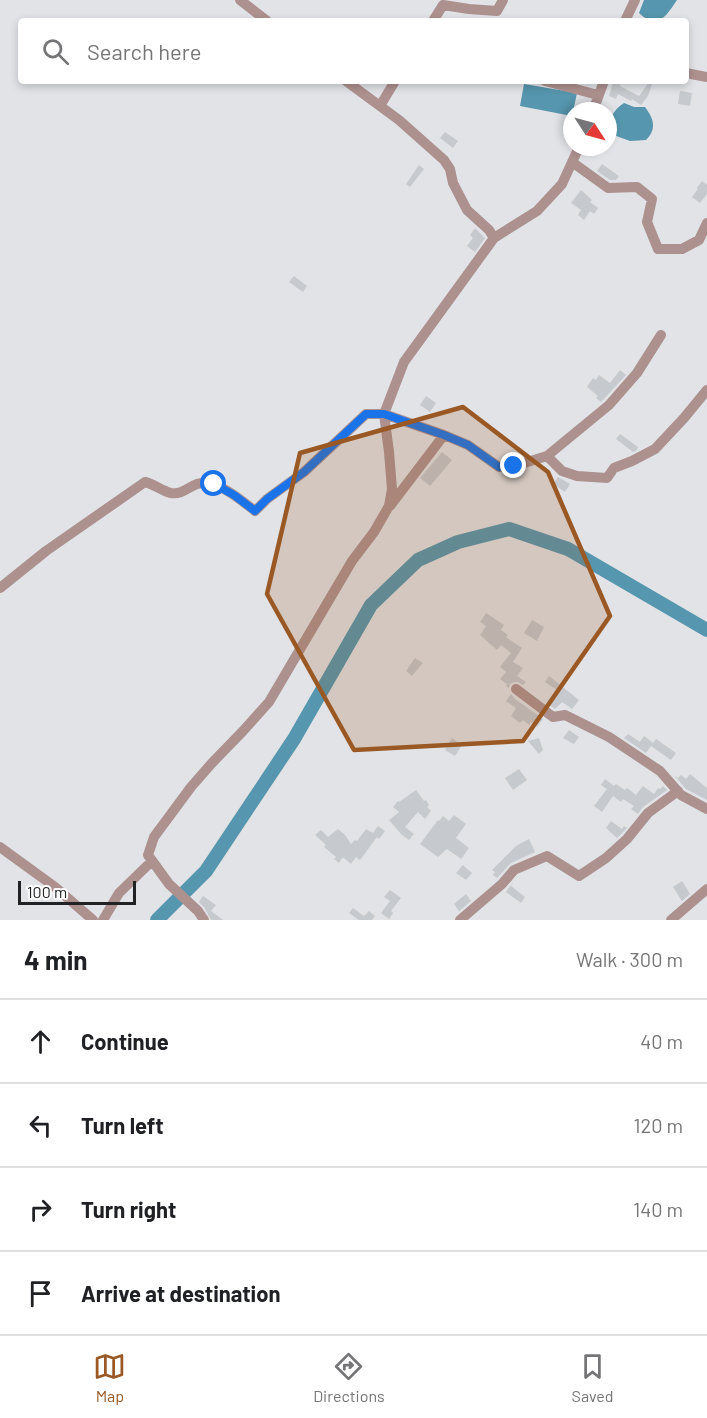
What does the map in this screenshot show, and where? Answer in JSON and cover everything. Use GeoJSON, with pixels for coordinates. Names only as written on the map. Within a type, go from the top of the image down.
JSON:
{"type":"FeatureCollection","features":[{"type":"Feature","properties":{"kind":"street"},"geometry":{"type":"LineString","coordinates":[[240,0],[263,18]]}},
{"type":"Feature","properties":{"kind":"street"},"geometry":{"type":"LineString","coordinates":[[435,18],[443,5],[497,11],[503,0]]}},
{"type":"Feature","properties":{"kind":"street"},"geometry":{"type":"LineString","coordinates":[[626,18],[635,0]]}},
{"type":"Feature","properties":{"kind":"street"},"geometry":{"type":"LineString","coordinates":[[689,74],[707,77]]}},
{"type":"Feature","properties":{"kind":"street"},"geometry":{"type":"LineString","coordinates":[[350,84],[399,120],[444,160],[467,210],[489,230],[494,238]]}},
{"type":"Feature","properties":{"kind":"street"},"geometry":{"type":"LineString","coordinates":[[380,106],[393,84]]}},
{"type":"Feature","properties":{"kind":"street"},"geometry":{"type":"LineString","coordinates":[[556,84],[598,96]]}},
{"type":"Feature","properties":{"kind":"street"},"geometry":{"type":"LineString","coordinates":[[596,102],[603,84]]}},
{"type":"Feature","properties":{"kind":"street"},"geometry":{"type":"LineString","coordinates":[[389,506],[392,489],[384,414],[404,362],[494,238],[537,211],[562,184],[575,156]]}},
{"type":"Feature","properties":{"kind":"street"},"geometry":{"type":"LineString","coordinates":[[572,162],[608,188],[637,186],[652,199],[647,222],[658,249],[682,249],[699,240],[707,223]]}},
{"type":"Feature","properties":{"kind":"street"},"geometry":{"type":"LineString","coordinates":[[0,588],[46,551],[145,482],[172,493],[180,493],[196,484],[214,484],[234,495],[255,511],[267,499],[304,472],[366,414],[384,414],[444,435],[468,445],[499,467],[514,466],[547,456],[609,405],[637,373],[661,335]]}},
{"type":"Feature","properties":{"kind":"street"},"geometry":{"type":"LineString","coordinates":[[547,456],[562,471],[577,476],[607,478],[614,468],[655,449],[707,390]]}},
{"type":"Feature","properties":{"kind":"street"},"geometry":{"type":"LineString","coordinates":[[201,915],[169,884],[148,855],[154,837],[212,762],[269,702],[352,561],[375,532],[389,506],[444,435]]}},
{"type":"Feature","properties":{"kind":"street"},"geometry":{"type":"LineString","coordinates":[[516,690],[553,717],[565,715],[609,736],[660,771],[681,795],[707,809]]}},
{"type":"Feature","properties":{"kind":"street"},"geometry":{"type":"LineString","coordinates":[[460,920],[502,884],[514,870],[547,856],[579,876],[606,858],[627,839],[648,813],[678,791]]}},
{"type":"Feature","properties":{"kind":"street"},"geometry":{"type":"LineString","coordinates":[[0,847],[55,887],[93,920]]}},
{"type":"Feature","properties":{"kind":"street"},"geometry":{"type":"LineString","coordinates":[[103,920],[119,893],[152,861]]}},
{"type":"Feature","properties":{"kind":"street"},"geometry":{"type":"LineString","coordinates":[[671,920],[686,913],[707,890]]}},
{"type":"Feature","properties":{"kind":"highlighted area"},"geometry":{"type":"Polygon","coordinates":[[[463,407],[548,472],[610,616],[523,741],[354,750],[267,594],[300,453],[463,407]]]}},
{"type":"Feature","properties":{"kind":"water"},"geometry":{"type":"Polygon","coordinates":[[[644,0],[677,0],[662,18],[646,18],[639,13],[644,0]]]}},
{"type":"Feature","properties":{"kind":"water"},"geometry":{"type":"Polygon","coordinates":[[[524,84],[577,93],[575,102],[563,102],[563,114],[520,106],[524,84]]]}},
{"type":"Feature","properties":{"kind":"water"},"geometry":{"type":"Polygon","coordinates":[[[624,103],[634,107],[645,107],[653,124],[652,132],[646,140],[630,141],[617,136],[617,109],[624,103]]]}},
{"type":"Feature","properties":{"kind":"building"},"geometry":{"type":"Polygon","coordinates":[[[612,84],[618,84],[639,96],[648,84],[652,84],[648,96],[641,105],[618,94],[616,99],[609,96],[612,84]]]}},
{"type":"Feature","properties":{"kind":"building"},"geometry":{"type":"Polygon","coordinates":[[[680,91],[692,93],[690,106],[678,104],[680,91]]]}},
{"type":"Feature","properties":{"kind":"building"},"geometry":{"type":"Polygon","coordinates":[[[445,132],[458,141],[453,148],[440,138],[445,132]]]}},
{"type":"Feature","properties":{"kind":"building"},"geometry":{"type":"Polygon","coordinates":[[[602,164],[619,176],[616,180],[610,180],[597,171],[602,164]]]}},
{"type":"Feature","properties":{"kind":"building"},"geometry":{"type":"Polygon","coordinates":[[[419,165],[424,169],[410,187],[406,184],[419,165]]]}},
{"type":"Feature","properties":{"kind":"building"},"geometry":{"type":"Polygon","coordinates":[[[702,181],[707,185],[707,194],[700,203],[692,197],[702,181]]]}},
{"type":"Feature","properties":{"kind":"building"},"geometry":{"type":"Polygon","coordinates":[[[581,190],[598,208],[594,214],[590,211],[584,220],[578,215],[581,210],[571,203],[581,190]]]}},
{"type":"Feature","properties":{"kind":"building"},"geometry":{"type":"Polygon","coordinates":[[[475,228],[485,238],[475,252],[467,246],[473,238],[470,235],[475,228]]]}},
{"type":"Feature","properties":{"kind":"building"},"geometry":{"type":"Polygon","coordinates":[[[294,276],[307,286],[303,292],[289,282],[294,276]]]}},
{"type":"Feature","properties":{"kind":"building"},"geometry":{"type":"Polygon","coordinates":[[[620,370],[626,375],[601,402],[596,398],[598,396],[587,387],[593,378],[596,380],[599,375],[610,383],[620,370]]]}},
{"type":"Feature","properties":{"kind":"building"},"geometry":{"type":"Polygon","coordinates":[[[426,396],[436,403],[430,412],[420,405],[426,396]]]}},
{"type":"Feature","properties":{"kind":"building"},"geometry":{"type":"Polygon","coordinates":[[[620,434],[638,447],[636,451],[633,452],[616,439],[620,434]]]}},
{"type":"Feature","properties":{"kind":"building"},"geometry":{"type":"Polygon","coordinates":[[[442,452],[452,460],[430,486],[420,478],[442,452]]]}},
{"type":"Feature","properties":{"kind":"building"},"geometry":{"type":"Polygon","coordinates":[[[558,477],[570,484],[565,492],[553,484],[558,477]]]}},
{"type":"Feature","properties":{"kind":"building"},"geometry":{"type":"Polygon","coordinates":[[[486,613],[504,625],[501,630],[508,635],[506,637],[522,648],[513,662],[523,668],[517,676],[526,682],[523,685],[514,682],[509,688],[500,679],[506,672],[500,667],[511,653],[501,645],[497,650],[480,635],[486,626],[480,622],[486,613]]]}},
{"type":"Feature","properties":{"kind":"building"},"geometry":{"type":"Polygon","coordinates":[[[532,620],[544,627],[537,641],[524,633],[532,620]]]}},
{"type":"Feature","properties":{"kind":"building"},"geometry":{"type":"Polygon","coordinates":[[[415,658],[423,663],[412,676],[406,671],[415,658]]]}},
{"type":"Feature","properties":{"kind":"building"},"geometry":{"type":"Polygon","coordinates":[[[549,676],[579,700],[572,709],[562,702],[555,709],[547,703],[557,690],[545,682],[549,676]]]}},
{"type":"Feature","properties":{"kind":"building"},"geometry":{"type":"Polygon","coordinates":[[[511,694],[546,721],[543,719],[537,727],[523,720],[520,723],[511,716],[516,708],[506,701],[511,694]]]}},
{"type":"Feature","properties":{"kind":"building"},"geometry":{"type":"Polygon","coordinates":[[[569,730],[579,737],[574,744],[563,738],[569,730]]]}},
{"type":"Feature","properties":{"kind":"building"},"geometry":{"type":"Polygon","coordinates":[[[628,734],[640,742],[644,736],[653,743],[656,739],[676,753],[671,760],[651,746],[646,753],[624,738],[628,734]]]}},
{"type":"Feature","properties":{"kind":"building"},"geometry":{"type":"Polygon","coordinates":[[[452,738],[462,745],[455,756],[445,750],[452,738]]]}},
{"type":"Feature","properties":{"kind":"building"},"geometry":{"type":"Polygon","coordinates":[[[539,738],[543,750],[539,754],[528,741],[539,738]]]}},
{"type":"Feature","properties":{"kind":"building"},"geometry":{"type":"Polygon","coordinates":[[[519,769],[527,780],[513,790],[505,778],[519,769]]]}},
{"type":"Feature","properties":{"kind":"building"},"geometry":{"type":"Polygon","coordinates":[[[690,774],[707,788],[707,800],[686,789],[674,775],[678,778],[681,775],[686,779],[690,774]]]}},
{"type":"Feature","properties":{"kind":"building"},"geometry":{"type":"Polygon","coordinates":[[[605,779],[614,786],[616,784],[625,790],[627,788],[636,795],[643,786],[654,794],[658,788],[663,786],[667,790],[643,807],[638,814],[631,809],[634,806],[623,799],[621,802],[613,796],[602,812],[594,806],[607,789],[601,785],[605,779]]]}},
{"type":"Feature","properties":{"kind":"building"},"geometry":{"type":"Polygon","coordinates":[[[416,790],[424,801],[426,800],[429,805],[427,807],[431,811],[425,819],[418,812],[405,827],[414,834],[409,840],[389,820],[399,812],[393,807],[398,801],[416,790]]]}},
{"type":"Feature","properties":{"kind":"building"},"geometry":{"type":"Polygon","coordinates":[[[454,815],[466,824],[456,838],[469,848],[461,859],[447,849],[438,857],[420,844],[438,820],[443,816],[449,821],[454,815]]]}},
{"type":"Feature","properties":{"kind":"building"},"geometry":{"type":"Polygon","coordinates":[[[611,821],[622,829],[624,826],[627,828],[617,838],[606,828],[611,821]]]}},
{"type":"Feature","properties":{"kind":"building"},"geometry":{"type":"Polygon","coordinates":[[[378,826],[385,831],[379,839],[377,837],[360,860],[356,857],[351,864],[344,858],[339,863],[334,859],[336,857],[315,835],[321,830],[328,837],[338,829],[351,844],[357,841],[366,829],[373,833],[378,826]]]}},
{"type":"Feature","properties":{"kind":"building"},"geometry":{"type":"Polygon","coordinates":[[[529,839],[535,852],[511,863],[497,878],[493,875],[495,872],[492,870],[516,846],[529,839]]]}},
{"type":"Feature","properties":{"kind":"building"},"geometry":{"type":"Polygon","coordinates":[[[463,865],[472,873],[466,880],[456,873],[463,865]]]}},
{"type":"Feature","properties":{"kind":"building"},"geometry":{"type":"Polygon","coordinates":[[[514,881],[511,886],[525,897],[521,903],[506,892],[514,881]]]}},
{"type":"Feature","properties":{"kind":"building"},"geometry":{"type":"Polygon","coordinates":[[[682,881],[690,894],[682,901],[673,887],[682,881]]]}},
{"type":"Feature","properties":{"kind":"building"},"geometry":{"type":"Polygon","coordinates":[[[390,890],[401,898],[391,911],[393,913],[389,919],[381,913],[390,901],[384,897],[390,890]]]}},
{"type":"Feature","properties":{"kind":"building"},"geometry":{"type":"Polygon","coordinates":[[[466,894],[471,901],[459,911],[454,904],[466,894]]]}},
{"type":"Feature","properties":{"kind":"building"},"geometry":{"type":"Polygon","coordinates":[[[203,896],[216,905],[211,911],[223,920],[211,920],[199,902],[203,896]]]}},
{"type":"Feature","properties":{"kind":"building"},"geometry":{"type":"Polygon","coordinates":[[[353,908],[364,916],[369,911],[375,916],[372,920],[359,920],[349,913],[353,908]]]}},
{"type":"Feature","properties":{"kind":"waterway"},"geometry":{"type":"LineString","coordinates":[[157,920],[206,871],[294,739],[371,605],[418,560],[458,542],[509,529],[568,549],[707,630]]}},
{"type":"Feature","properties":{"kind":"route"},"geometry":{"type":"LineString","coordinates":[[214,484],[234,495],[255,511],[267,499],[304,472],[366,414],[384,414],[431,430],[468,445],[499,467],[514,466]]}}]}
